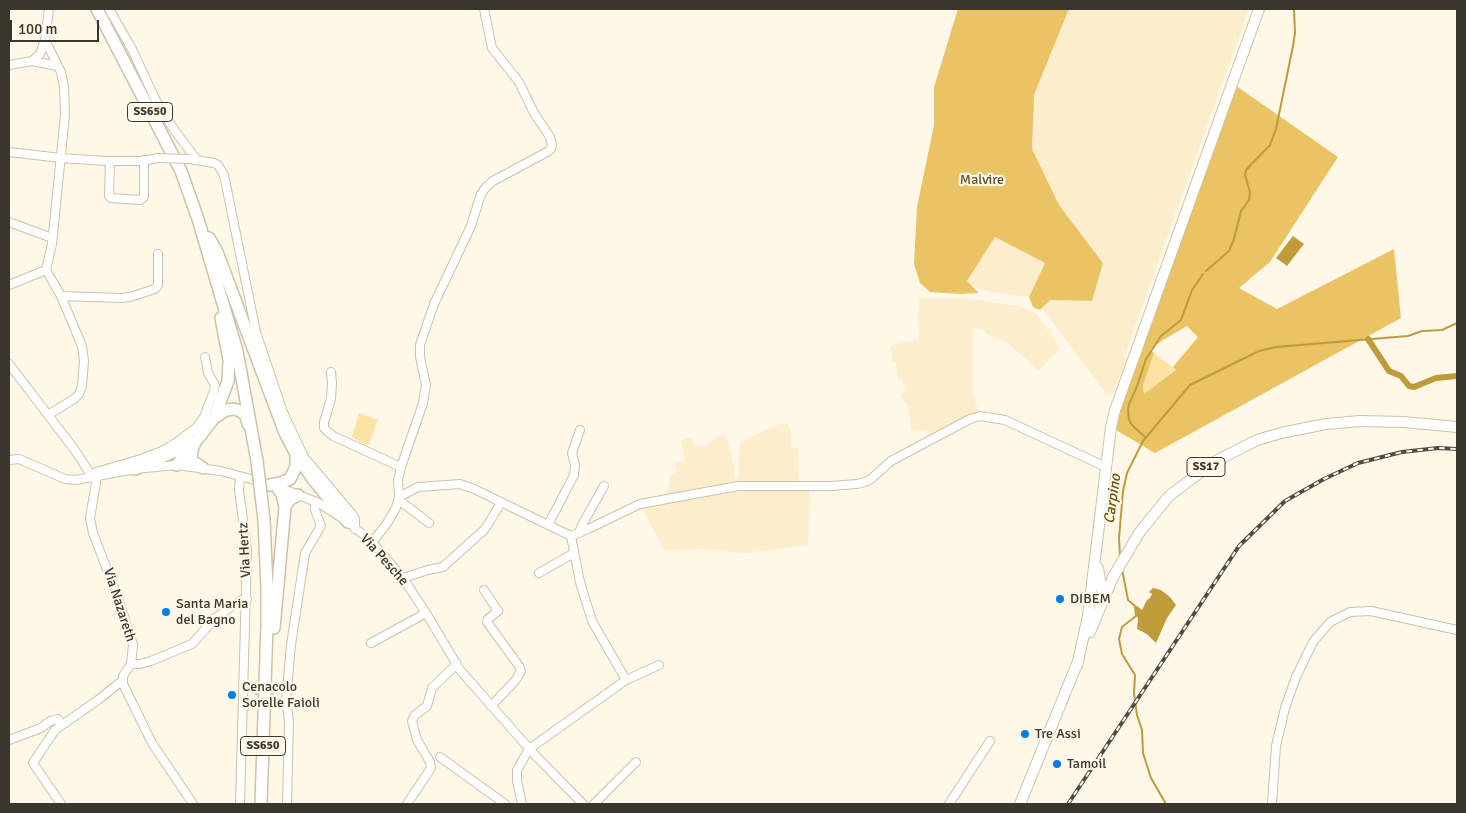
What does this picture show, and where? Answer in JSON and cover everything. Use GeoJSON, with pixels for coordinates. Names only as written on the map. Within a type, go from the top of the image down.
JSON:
{"type":"FeatureCollection","features":[{"type":"Feature","properties":{"kind":"highway","name":"SS650"},"geometry":{"type":"LineString","coordinates":[[97,9],[180,171],[198,218],[237,351],[257,461],[264,520],[267,586],[259,689],[261,804]]}},
{"type":"Feature","properties":{"kind":"highway"},"geometry":{"type":"LineString","coordinates":[[198,218],[217,252],[278,417],[296,454],[351,525]]}},
{"type":"Feature","properties":{"kind":"highway"},"geometry":{"type":"LineString","coordinates":[[210,258],[229,360],[228,381],[214,418]]}},
{"type":"Feature","properties":{"kind":"highway"},"geometry":{"type":"LineString","coordinates":[[177,465],[214,418],[226,410],[234,409],[241,411],[246,416],[257,461]]}},
{"type":"Feature","properties":{"kind":"highway"},"geometry":{"type":"LineString","coordinates":[[135,469],[198,437]]}},
{"type":"Feature","properties":{"kind":"highway"},"geometry":{"type":"LineString","coordinates":[[198,437],[190,457],[204,468]]}},
{"type":"Feature","properties":{"kind":"highway"},"geometry":{"type":"LineString","coordinates":[[177,465],[177,453],[184,445]]}},
{"type":"Feature","properties":{"kind":"highway"},"geometry":{"type":"LineString","coordinates":[[259,689],[272,658],[285,507],[282,494],[274,486],[290,479],[296,467],[296,454]]}},
{"type":"Feature","properties":{"kind":"highway"},"geometry":{"type":"LineString","coordinates":[[285,507],[289,500],[298,495]]}},
{"type":"Feature","properties":{"kind":"main road"},"geometry":{"type":"LineString","coordinates":[[1076,666],[1086,632],[1111,427],[1118,401],[1259,9]]}},
{"type":"Feature","properties":{"kind":"main road","name":"SS17"},"geometry":{"type":"LineString","coordinates":[[1020,804],[1113,576],[1139,534],[1169,496],[1214,462],[1258,440],[1309,426],[1337,422],[1404,422],[1457,428]]}},
{"type":"Feature","properties":{"kind":"main road"},"geometry":{"type":"LineString","coordinates":[[1090,594],[1098,601],[1103,599],[1098,574],[1097,549]]}},
{"type":"Feature","properties":{"kind":"main road"},"geometry":{"type":"LineString","coordinates":[[1098,574],[1107,580],[1113,576]]}},
{"type":"Feature","properties":{"kind":"street"},"geometry":{"type":"LineString","coordinates":[[32,61],[40,54],[45,40],[49,9]]}},
{"type":"Feature","properties":{"kind":"street"},"geometry":{"type":"LineString","coordinates":[[109,9],[132,49],[156,100],[193,159]]}},
{"type":"Feature","properties":{"kind":"street"},"geometry":{"type":"LineString","coordinates":[[372,542],[386,525],[399,498],[398,480],[401,467],[421,410],[426,385],[420,357],[420,345],[434,304],[471,226],[481,194],[492,181],[548,152],[552,145],[550,137],[534,113],[520,82],[492,48],[484,9]]}},
{"type":"Feature","properties":{"kind":"street"},"geometry":{"type":"LineString","coordinates":[[45,40],[61,72],[64,87],[61,158],[52,238],[46,270],[61,296],[82,346],[84,361],[82,386],[78,394],[74,399],[48,416]]}},
{"type":"Feature","properties":{"kind":"street"},"geometry":{"type":"LineString","coordinates":[[9,65],[32,61],[57,66]]}},
{"type":"Feature","properties":{"kind":"street"},"geometry":{"type":"LineString","coordinates":[[9,152],[110,161],[158,158],[193,159],[218,165],[224,175],[256,332],[272,382],[292,434],[304,456],[352,514],[356,523],[351,525]]}},
{"type":"Feature","properties":{"kind":"street"},"geometry":{"type":"LineString","coordinates":[[110,161],[109,196],[111,198],[140,200],[144,197],[144,160]]}},
{"type":"Feature","properties":{"kind":"street"},"geometry":{"type":"LineString","coordinates":[[9,222],[52,238]]}},
{"type":"Feature","properties":{"kind":"street"},"geometry":{"type":"LineString","coordinates":[[61,296],[122,298],[155,289],[158,285],[158,254]]}},
{"type":"Feature","properties":{"kind":"street"},"geometry":{"type":"LineString","coordinates":[[9,284],[46,270]]}},
{"type":"Feature","properties":{"kind":"street"},"geometry":{"type":"LineString","coordinates":[[95,478],[96,472],[162,451],[196,428],[204,417],[214,390],[208,374],[205,357]]}},
{"type":"Feature","properties":{"kind":"street"},"geometry":{"type":"LineString","coordinates":[[9,364],[95,478]]}},
{"type":"Feature","properties":{"kind":"street"},"geometry":{"type":"LineString","coordinates":[[331,372],[331,398],[324,428],[350,444],[401,467]]}},
{"type":"Feature","properties":{"kind":"street"},"geometry":{"type":"LineString","coordinates":[[399,498],[418,487],[460,484],[570,536],[640,504],[710,491],[738,486],[831,486],[865,482],[891,461],[970,418],[980,416],[992,417],[1013,423],[1106,467]]}},
{"type":"Feature","properties":{"kind":"street"},"geometry":{"type":"LineString","coordinates":[[548,525],[574,475],[575,465],[572,453],[580,430]]}},
{"type":"Feature","properties":{"kind":"street","name":"Via Pesche"},"geometry":{"type":"LineString","coordinates":[[9,460],[19,459],[65,478],[76,480],[95,478],[135,469],[177,465],[204,468],[274,486],[315,502],[351,525],[372,542],[403,578],[457,664],[528,749],[583,804]]}},
{"type":"Feature","properties":{"kind":"street","name":"Via Hertz"},"geometry":{"type":"LineString","coordinates":[[240,476],[239,490],[248,550],[240,804]]}},
{"type":"Feature","properties":{"kind":"street","name":"Via Nazareth"},"geometry":{"type":"LineString","coordinates":[[95,478],[90,518],[93,533],[118,598],[133,645],[131,664],[122,680]]}},
{"type":"Feature","properties":{"kind":"street"},"geometry":{"type":"LineString","coordinates":[[579,533],[604,486]]}},
{"type":"Feature","properties":{"kind":"street"},"geometry":{"type":"LineString","coordinates":[[399,498],[429,523]]}},
{"type":"Feature","properties":{"kind":"street"},"geometry":{"type":"LineString","coordinates":[[287,804],[289,721],[286,700],[296,601],[305,553],[321,526],[315,510],[315,502]]}},
{"type":"Feature","properties":{"kind":"street"},"geometry":{"type":"LineString","coordinates":[[403,578],[428,570],[444,568],[485,529],[501,503]]}},
{"type":"Feature","properties":{"kind":"street"},"geometry":{"type":"LineString","coordinates":[[570,536],[580,582],[592,621],[626,680]]}},
{"type":"Feature","properties":{"kind":"street"},"geometry":{"type":"LineString","coordinates":[[539,573],[574,553]]}},
{"type":"Feature","properties":{"kind":"street"},"geometry":{"type":"LineString","coordinates":[[484,590],[498,611],[487,622],[519,666],[520,671],[515,682],[491,706]]}},
{"type":"Feature","properties":{"kind":"street"},"geometry":{"type":"LineString","coordinates":[[131,664],[151,661],[192,644],[216,618],[241,600],[247,599]]}},
{"type":"Feature","properties":{"kind":"street"},"geometry":{"type":"LineString","coordinates":[[1272,804],[1276,746],[1285,708],[1296,677],[1313,642],[1330,622],[1350,612],[1372,611],[1457,630]]}},
{"type":"Feature","properties":{"kind":"street"},"geometry":{"type":"LineString","coordinates":[[371,643],[426,613]]}},
{"type":"Feature","properties":{"kind":"street"},"geometry":{"type":"LineString","coordinates":[[407,804],[431,768],[430,762],[417,740],[412,721],[415,715],[427,706],[432,688],[457,664]]}},
{"type":"Feature","properties":{"kind":"street"},"geometry":{"type":"LineString","coordinates":[[522,804],[517,781],[517,770],[528,749],[626,680],[659,665]]}},
{"type":"Feature","properties":{"kind":"street"},"geometry":{"type":"LineString","coordinates":[[61,804],[33,763],[49,738],[62,725],[98,700],[122,680],[164,764],[193,804]]}},
{"type":"Feature","properties":{"kind":"street"},"geometry":{"type":"LineString","coordinates":[[245,689],[259,689]]}},
{"type":"Feature","properties":{"kind":"street"},"geometry":{"type":"LineString","coordinates":[[277,698],[286,700]]}},
{"type":"Feature","properties":{"kind":"street"},"geometry":{"type":"LineString","coordinates":[[9,740],[41,728],[50,721],[58,719],[62,725]]}},
{"type":"Feature","properties":{"kind":"street"},"geometry":{"type":"LineString","coordinates":[[949,804],[990,741]]}},
{"type":"Feature","properties":{"kind":"street"},"geometry":{"type":"LineString","coordinates":[[440,757],[505,804]]}},
{"type":"Feature","properties":{"kind":"street"},"geometry":{"type":"LineString","coordinates":[[594,804],[636,762]]}},
{"type":"Feature","properties":{"kind":"shaded area"},"geometry":{"type":"Polygon","coordinates":[[[1070,9],[1249,9],[1124,357],[1127,360],[1113,393],[1105,396],[1103,389],[1041,307],[1050,300],[1092,301],[1103,261],[1059,205],[1032,150],[1032,100],[1070,9]]]}},
{"type":"Feature","properties":{"kind":"shaded area"},"geometry":{"type":"Polygon","coordinates":[[[1293,236],[1304,244],[1287,266],[1276,258],[1293,236]]]}},
{"type":"Feature","properties":{"kind":"shaded area"},"geometry":{"type":"Polygon","coordinates":[[[995,237],[1045,263],[1029,297],[976,288],[967,281],[995,237]]]}},
{"type":"Feature","properties":{"kind":"shaded area"},"geometry":{"type":"Polygon","coordinates":[[[920,298],[960,298],[1020,306],[1036,313],[1060,348],[1039,371],[1005,341],[988,335],[982,329],[973,328],[973,394],[980,416],[929,441],[927,430],[912,432],[908,405],[900,397],[905,389],[902,378],[897,378],[896,363],[892,362],[890,346],[901,342],[919,341],[918,311],[920,298]]]}},
{"type":"Feature","properties":{"kind":"shaded area"},"geometry":{"type":"Polygon","coordinates":[[[1154,353],[1176,370],[1144,394],[1143,385],[1154,353]]]}},
{"type":"Feature","properties":{"kind":"shaded area"},"geometry":{"type":"Polygon","coordinates":[[[359,413],[378,420],[368,446],[352,437],[359,413]]]}},
{"type":"Feature","properties":{"kind":"shaded area"},"geometry":{"type":"Polygon","coordinates":[[[784,423],[788,425],[791,431],[791,448],[798,448],[799,487],[810,487],[808,545],[746,553],[701,549],[665,551],[641,506],[665,497],[671,474],[678,473],[674,462],[685,461],[681,440],[691,438],[694,445],[705,447],[713,439],[726,435],[734,467],[734,479],[738,479],[740,442],[784,423]]]}},
{"type":"Feature","properties":{"kind":"shaded area"},"geometry":{"type":"Polygon","coordinates":[[[1153,588],[1161,590],[1176,605],[1167,618],[1156,643],[1147,634],[1137,629],[1138,620],[1135,606],[1142,610],[1152,594],[1149,592],[1153,588]]]}},
{"type":"Feature","properties":{"kind":"green space","name":"Malvire"},"geometry":{"type":"Polygon","coordinates":[[[958,9],[1069,9],[1034,95],[1032,149],[1059,205],[1103,263],[1092,301],[1050,300],[1040,310],[1033,307],[1029,297],[1045,263],[995,237],[967,281],[979,293],[930,292],[920,283],[914,264],[917,207],[934,125],[934,87],[958,9]]]}},
{"type":"Feature","properties":{"kind":"green space"},"geometry":{"type":"Polygon","coordinates":[[[1232,83],[1338,157],[1270,262],[1239,288],[1277,309],[1394,249],[1401,318],[1155,453],[1111,427],[1112,420],[1121,414],[1115,410],[1232,83]],[[1187,326],[1150,350],[1154,353],[1143,385],[1144,394],[1176,370],[1173,367],[1198,337],[1187,326]]]}},
{"type":"Feature","properties":{"kind":"waterway"},"geometry":{"type":"LineString","coordinates":[[1206,271],[1229,251],[1241,211],[1249,200],[1250,192],[1245,175],[1246,170],[1270,145],[1276,129],[1295,33],[1294,9]]}},
{"type":"Feature","properties":{"kind":"waterway"},"geometry":{"type":"LineString","coordinates":[[1146,438],[1129,420],[1129,404],[1146,359],[1161,336],[1181,320],[1192,290],[1203,274]]}},
{"type":"Feature","properties":{"kind":"waterway","name":"Carpino"},"geometry":{"type":"LineString","coordinates":[[1120,557],[1119,538],[1123,491],[1127,473],[1143,441],[1190,385],[1259,351],[1276,347],[1408,336],[1422,331],[1442,330],[1457,323]]}},
{"type":"Feature","properties":{"kind":"waterway"},"geometry":{"type":"LineString","coordinates":[[1368,339],[1389,371],[1401,376],[1409,386],[1414,387],[1436,378],[1457,376]]}},
{"type":"Feature","properties":{"kind":"waterway","name":"Carpino"},"geometry":{"type":"LineString","coordinates":[[1122,569],[1128,600],[1135,606],[1136,616],[1122,627],[1119,639],[1122,654],[1135,675],[1134,693],[1137,715],[1142,730],[1143,753],[1151,778],[1166,804]]}},
{"type":"Feature","properties":{"kind":"tunnel"},"geometry":{"type":"LineString","coordinates":[[254,690],[277,698]]}},
{"type":"Feature","properties":{"kind":"railway"},"geometry":{"type":"LineString","coordinates":[[1068,804],[1239,546],[1285,501],[1324,479],[1358,463],[1402,452],[1438,448],[1457,449]]}},
{"type":"Feature","properties":{"kind":"place","name":"DIBEM"},"geometry":{"type":"Point","coordinates":[1060,599]}},
{"type":"Feature","properties":{"kind":"place","name":"Santa Maria del Bagno"},"geometry":{"type":"Point","coordinates":[166,612]}},
{"type":"Feature","properties":{"kind":"place","name":"Cenacolo Sorelle Faioli"},"geometry":{"type":"Point","coordinates":[232,695]}},
{"type":"Feature","properties":{"kind":"place","name":"Tre Assi"},"geometry":{"type":"Point","coordinates":[1025,734]}},
{"type":"Feature","properties":{"kind":"place","name":"Tamoil"},"geometry":{"type":"Point","coordinates":[1057,764]}}]}
